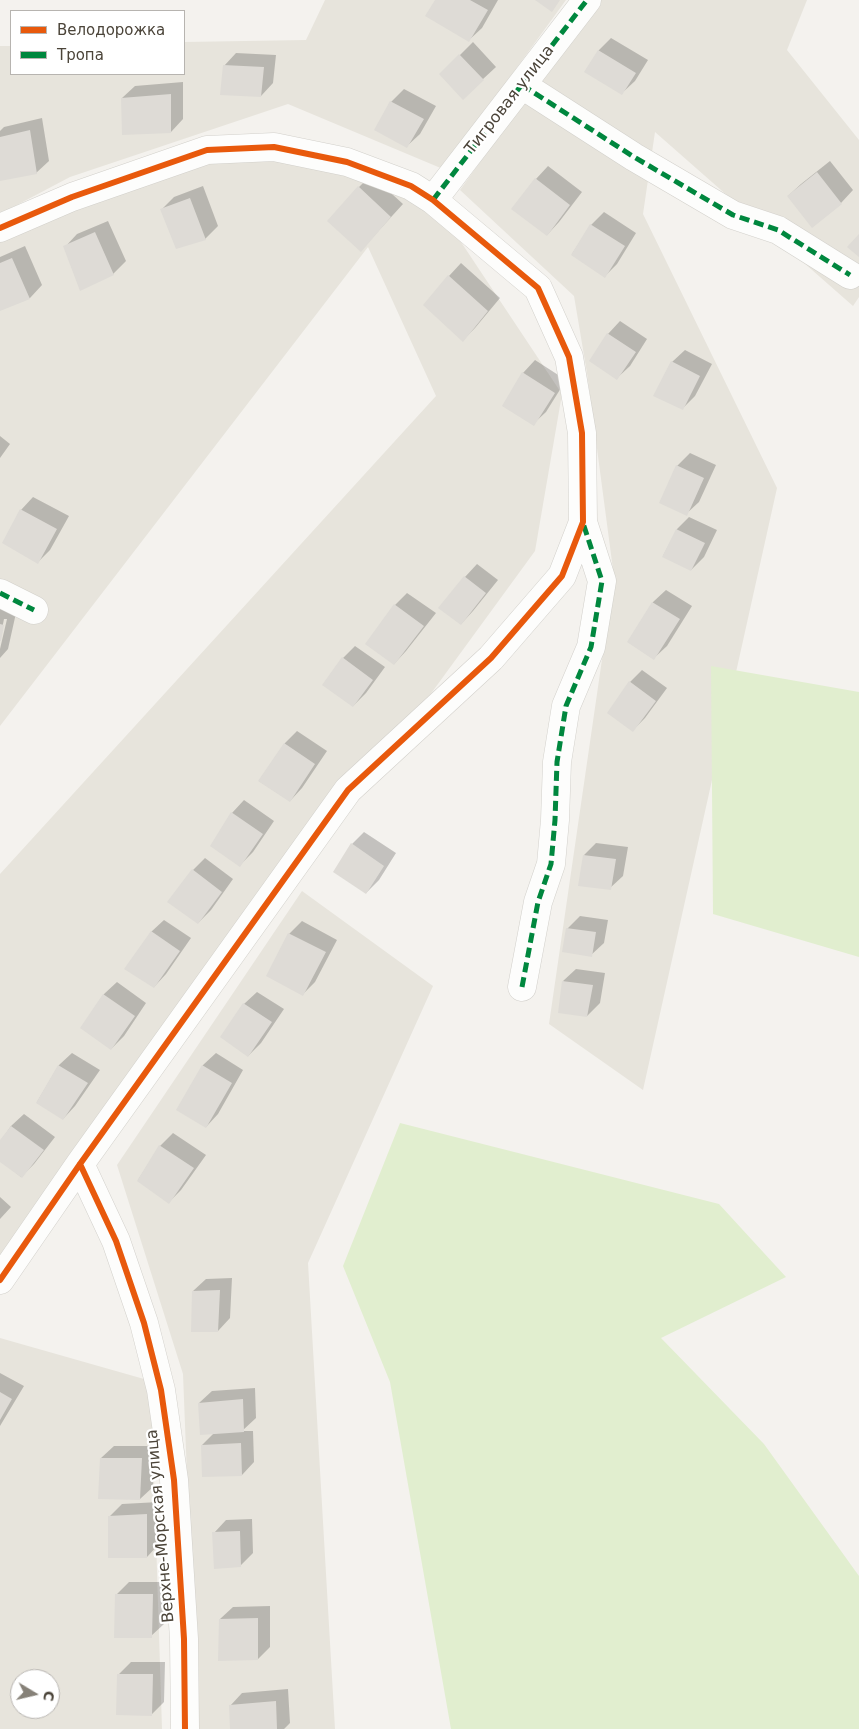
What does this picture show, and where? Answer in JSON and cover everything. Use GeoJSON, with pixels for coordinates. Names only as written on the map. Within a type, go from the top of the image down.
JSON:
{"type":"FeatureCollection","features":[{"type":"Feature","properties":{"kind":"street","name":"Тигровая улица"},"geometry":{"type":"LineString","coordinates":[[433,200],[587,0]]}},
{"type":"Feature","properties":{"kind":"street"},"geometry":{"type":"LineString","coordinates":[[522,85],[634,157],[733,216],[778,230],[850,275]]}},
{"type":"Feature","properties":{"kind":"street"},"geometry":{"type":"LineString","coordinates":[[0,228],[72,197],[207,150],[274,147],[347,162],[411,186],[433,200],[538,288],[569,357],[582,433],[583,522],[602,581],[591,647],[566,706],[557,762],[555,820],[550,864],[538,902],[522,987]]}},
{"type":"Feature","properties":{"kind":"street"},"geometry":{"type":"LineString","coordinates":[[0,1280],[80,1164],[348,790],[492,658],[562,576],[583,522]]}},
{"type":"Feature","properties":{"kind":"street"},"geometry":{"type":"LineString","coordinates":[[0,594],[34,610]]}},
{"type":"Feature","properties":{"kind":"street","name":"Верхне-Морская улица"},"geometry":{"type":"LineString","coordinates":[[80,1164],[116,1240],[144,1323],[161,1390],[174,1480],[184,1639],[185,1729]]}},
{"type":"Feature","properties":{"kind":"shaded area"},"geometry":{"type":"Polygon","coordinates":[[[325,0],[566,0],[443,169],[288,104],[70,177],[0,214],[0,46],[10,46],[10,75],[185,75],[185,42],[306,40],[325,0]]]}},
{"type":"Feature","properties":{"kind":"shaded area"},"geometry":{"type":"Polygon","coordinates":[[[596,0],[807,0],[787,50],[859,140],[859,297],[853,306],[655,132],[643,214],[777,488],[643,1090],[549,1024],[614,577],[587,373],[574,296],[460,190],[596,0]]]}},
{"type":"Feature","properties":{"kind":"shaded area"},"geometry":{"type":"Polygon","coordinates":[[[324,145],[449,224],[562,394],[535,551],[0,1284],[0,874],[436,396],[368,247],[0,726],[0,232],[121,172],[324,145]]]}},
{"type":"Feature","properties":{"kind":"shaded area"},"geometry":{"type":"Polygon","coordinates":[[[302,891],[433,986],[308,1263],[335,1729],[197,1729],[183,1374],[117,1165],[302,891]]]}},
{"type":"Feature","properties":{"kind":"shaded area"},"geometry":{"type":"Polygon","coordinates":[[[0,1338],[151,1381],[162,1729],[0,1729],[0,1338]]]}},
{"type":"Feature","properties":{"kind":"green space"},"geometry":{"type":"Polygon","coordinates":[[[711,666],[859,692],[859,957],[713,914],[711,666]]]}},
{"type":"Feature","properties":{"kind":"green space"},"geometry":{"type":"Polygon","coordinates":[[[400,1123],[719,1204],[786,1277],[661,1338],[764,1444],[859,1576],[859,1729],[451,1729],[390,1382],[343,1266],[400,1123]]]}},
{"type":"Feature","properties":{"kind":"building"},"geometry":{"type":"Polygon","coordinates":[[[435,0],[470,0],[488,10],[469,42],[425,16],[435,0]]]}},
{"type":"Feature","properties":{"kind":"building"},"geometry":{"type":"Polygon","coordinates":[[[535,0],[560,0],[552,12],[535,0]]]}},
{"type":"Feature","properties":{"kind":"building"},"geometry":{"type":"Polygon","coordinates":[[[598,50],[636,73],[622,95],[584,72],[598,50]]]}},
{"type":"Feature","properties":{"kind":"building"},"geometry":{"type":"Polygon","coordinates":[[[459,54],[484,80],[463,100],[439,74],[459,54]]]}},
{"type":"Feature","properties":{"kind":"building"},"geometry":{"type":"Polygon","coordinates":[[[223,65],[264,67],[261,97],[220,95],[223,65]]]}},
{"type":"Feature","properties":{"kind":"building"},"geometry":{"type":"Polygon","coordinates":[[[171,94],[171,133],[122,135],[121,98],[171,94]]]}},
{"type":"Feature","properties":{"kind":"building"},"geometry":{"type":"Polygon","coordinates":[[[390,101],[424,119],[407,148],[374,130],[390,101]]]}},
{"type":"Feature","properties":{"kind":"building"},"geometry":{"type":"Polygon","coordinates":[[[30,130],[37,174],[0,181],[0,137],[30,130]]]}},
{"type":"Feature","properties":{"kind":"building"},"geometry":{"type":"Polygon","coordinates":[[[817,172],[842,204],[812,228],[787,196],[817,172]]]}},
{"type":"Feature","properties":{"kind":"building"},"geometry":{"type":"Polygon","coordinates":[[[535,178],[570,205],[547,236],[511,209],[535,178]]]}},
{"type":"Feature","properties":{"kind":"building"},"geometry":{"type":"Polygon","coordinates":[[[358,186],[391,217],[361,252],[327,221],[358,186]]]}},
{"type":"Feature","properties":{"kind":"building"},"geometry":{"type":"Polygon","coordinates":[[[190,198],[206,240],[176,249],[160,209],[190,198]]]}},
{"type":"Feature","properties":{"kind":"building"},"geometry":{"type":"Polygon","coordinates":[[[590,224],[625,246],[605,278],[571,255],[590,224]]]}},
{"type":"Feature","properties":{"kind":"building"},"geometry":{"type":"Polygon","coordinates":[[[95,232],[114,275],[80,291],[63,246],[95,232]]]}},
{"type":"Feature","properties":{"kind":"building"},"geometry":{"type":"Polygon","coordinates":[[[859,234],[859,257],[847,247],[859,234]]]}},
{"type":"Feature","properties":{"kind":"building"},"geometry":{"type":"Polygon","coordinates":[[[12,258],[30,299],[0,311],[0,263],[12,258]]]}},
{"type":"Feature","properties":{"kind":"building"},"geometry":{"type":"Polygon","coordinates":[[[448,275],[488,311],[463,342],[423,305],[448,275]]]}},
{"type":"Feature","properties":{"kind":"building"},"geometry":{"type":"Polygon","coordinates":[[[607,333],[636,352],[617,380],[589,361],[607,333]]]}},
{"type":"Feature","properties":{"kind":"building"},"geometry":{"type":"Polygon","coordinates":[[[671,361],[700,376],[683,410],[653,396],[671,361]]]}},
{"type":"Feature","properties":{"kind":"building"},"geometry":{"type":"Polygon","coordinates":[[[522,372],[555,393],[534,426],[502,406],[522,372]]]}},
{"type":"Feature","properties":{"kind":"building"},"geometry":{"type":"Polygon","coordinates":[[[676,465],[704,478],[687,516],[659,503],[676,465]]]}},
{"type":"Feature","properties":{"kind":"building"},"geometry":{"type":"Polygon","coordinates":[[[20,509],[57,529],[38,564],[2,543],[20,509]]]}},
{"type":"Feature","properties":{"kind":"building"},"geometry":{"type":"Polygon","coordinates":[[[676,529],[705,543],[691,571],[662,557],[676,529]]]}},
{"type":"Feature","properties":{"kind":"building"},"geometry":{"type":"Polygon","coordinates":[[[464,576],[486,593],[461,625],[438,608],[464,576]]]}},
{"type":"Feature","properties":{"kind":"building"},"geometry":{"type":"Polygon","coordinates":[[[652,602],[680,619],[654,660],[627,642],[652,602]]]}},
{"type":"Feature","properties":{"kind":"building"},"geometry":{"type":"Polygon","coordinates":[[[394,604],[424,626],[394,665],[365,644],[394,604]]]}},
{"type":"Feature","properties":{"kind":"building"},"geometry":{"type":"Polygon","coordinates":[[[0,624],[4,625],[1,641],[0,641],[0,624]]]}},
{"type":"Feature","properties":{"kind":"building"},"geometry":{"type":"Polygon","coordinates":[[[342,657],[373,680],[353,707],[322,685],[342,657]]]}},
{"type":"Feature","properties":{"kind":"building"},"geometry":{"type":"Polygon","coordinates":[[[629,681],[656,701],[633,732],[607,713],[629,681]]]}},
{"type":"Feature","properties":{"kind":"building"},"geometry":{"type":"Polygon","coordinates":[[[284,743],[315,764],[290,802],[258,781],[284,743]]]}},
{"type":"Feature","properties":{"kind":"building"},"geometry":{"type":"Polygon","coordinates":[[[231,812],[263,834],[240,867],[210,846],[231,812]]]}},
{"type":"Feature","properties":{"kind":"building"},"geometry":{"type":"Polygon","coordinates":[[[351,843],[384,866],[366,894],[333,872],[351,843]]]}},
{"type":"Feature","properties":{"kind":"building"},"geometry":{"type":"Polygon","coordinates":[[[583,855],[616,859],[611,890],[578,886],[583,855]]]}},
{"type":"Feature","properties":{"kind":"building"},"geometry":{"type":"Polygon","coordinates":[[[192,869],[222,892],[198,924],[167,902],[192,869]]]}},
{"type":"Feature","properties":{"kind":"building"},"geometry":{"type":"Polygon","coordinates":[[[566,928],[596,932],[592,957],[562,952],[566,928]]]}},
{"type":"Feature","properties":{"kind":"building"},"geometry":{"type":"Polygon","coordinates":[[[151,931],[180,951],[154,988],[124,969],[151,931]]]}},
{"type":"Feature","properties":{"kind":"building"},"geometry":{"type":"Polygon","coordinates":[[[288,933],[326,952],[303,996],[266,976],[288,933]]]}},
{"type":"Feature","properties":{"kind":"building"},"geometry":{"type":"Polygon","coordinates":[[[562,981],[593,985],[587,1017],[558,1013],[562,981]]]}},
{"type":"Feature","properties":{"kind":"building"},"geometry":{"type":"Polygon","coordinates":[[[103,994],[135,1016],[111,1050],[80,1028],[103,994]]]}},
{"type":"Feature","properties":{"kind":"building"},"geometry":{"type":"Polygon","coordinates":[[[243,1003],[272,1022],[248,1057],[220,1037],[243,1003]]]}},
{"type":"Feature","properties":{"kind":"building"},"geometry":{"type":"Polygon","coordinates":[[[58,1065],[88,1083],[63,1120],[36,1103],[58,1065]]]}},
{"type":"Feature","properties":{"kind":"building"},"geometry":{"type":"Polygon","coordinates":[[[202,1065],[232,1083],[206,1128],[176,1110],[202,1065]]]}},
{"type":"Feature","properties":{"kind":"building"},"geometry":{"type":"Polygon","coordinates":[[[11,1126],[44,1150],[22,1178],[0,1162],[0,1140],[11,1126]]]}},
{"type":"Feature","properties":{"kind":"building"},"geometry":{"type":"Polygon","coordinates":[[[159,1145],[194,1168],[169,1204],[137,1181],[159,1145]]]}},
{"type":"Feature","properties":{"kind":"building"},"geometry":{"type":"Polygon","coordinates":[[[220,1290],[218,1332],[191,1332],[192,1291],[220,1290]]]}},
{"type":"Feature","properties":{"kind":"building"},"geometry":{"type":"Polygon","coordinates":[[[0,1392],[12,1399],[0,1420],[0,1392]]]}},
{"type":"Feature","properties":{"kind":"building"},"geometry":{"type":"Polygon","coordinates":[[[243,1399],[244,1432],[200,1435],[198,1403],[243,1399]]]}},
{"type":"Feature","properties":{"kind":"building"},"geometry":{"type":"Polygon","coordinates":[[[241,1443],[242,1476],[202,1477],[201,1445],[241,1443]]]}},
{"type":"Feature","properties":{"kind":"building"},"geometry":{"type":"Polygon","coordinates":[[[100,1458],[142,1458],[140,1500],[98,1499],[100,1458]]]}},
{"type":"Feature","properties":{"kind":"building"},"geometry":{"type":"Polygon","coordinates":[[[147,1514],[147,1558],[108,1558],[108,1516],[147,1514]]]}},
{"type":"Feature","properties":{"kind":"building"},"geometry":{"type":"Polygon","coordinates":[[[240,1531],[241,1567],[214,1569],[212,1532],[240,1531]]]}},
{"type":"Feature","properties":{"kind":"building"},"geometry":{"type":"Polygon","coordinates":[[[115,1594],[153,1594],[152,1638],[114,1638],[115,1594]]]}},
{"type":"Feature","properties":{"kind":"building"},"geometry":{"type":"Polygon","coordinates":[[[258,1618],[258,1660],[218,1661],[219,1619],[258,1618]]]}},
{"type":"Feature","properties":{"kind":"building"},"geometry":{"type":"Polygon","coordinates":[[[117,1674],[153,1674],[152,1716],[116,1715],[117,1674]]]}},
{"type":"Feature","properties":{"kind":"building"},"geometry":{"type":"Polygon","coordinates":[[[276,1701],[277,1729],[230,1729],[229,1705],[276,1701]]]}},
{"type":"Feature","properties":{"kind":"marked path"},"geometry":{"type":"LineString","coordinates":[[433,200],[587,0]]}},
{"type":"Feature","properties":{"kind":"marked path"},"geometry":{"type":"LineString","coordinates":[[522,85],[634,157],[733,215],[778,230],[850,275]]}},
{"type":"Feature","properties":{"kind":"marked path"},"geometry":{"type":"LineString","coordinates":[[522,987],[538,902],[551,864],[557,762],[566,706],[591,647],[602,581],[583,523]]}},
{"type":"Feature","properties":{"kind":"marked path"},"geometry":{"type":"LineString","coordinates":[[0,593],[34,610]]}},
{"type":"Feature","properties":{"kind":"cycle path"},"geometry":{"type":"LineString","coordinates":[[0,228],[72,197],[207,150],[274,147],[347,162],[411,186],[433,200],[538,288],[569,357],[582,433],[583,522],[562,576],[491,658],[348,790],[80,1164],[0,1280]]}},
{"type":"Feature","properties":{"kind":"cycle path"},"geometry":{"type":"LineString","coordinates":[[80,1164],[116,1241],[144,1323],[161,1390],[174,1480],[184,1639],[185,1729]]}}]}
